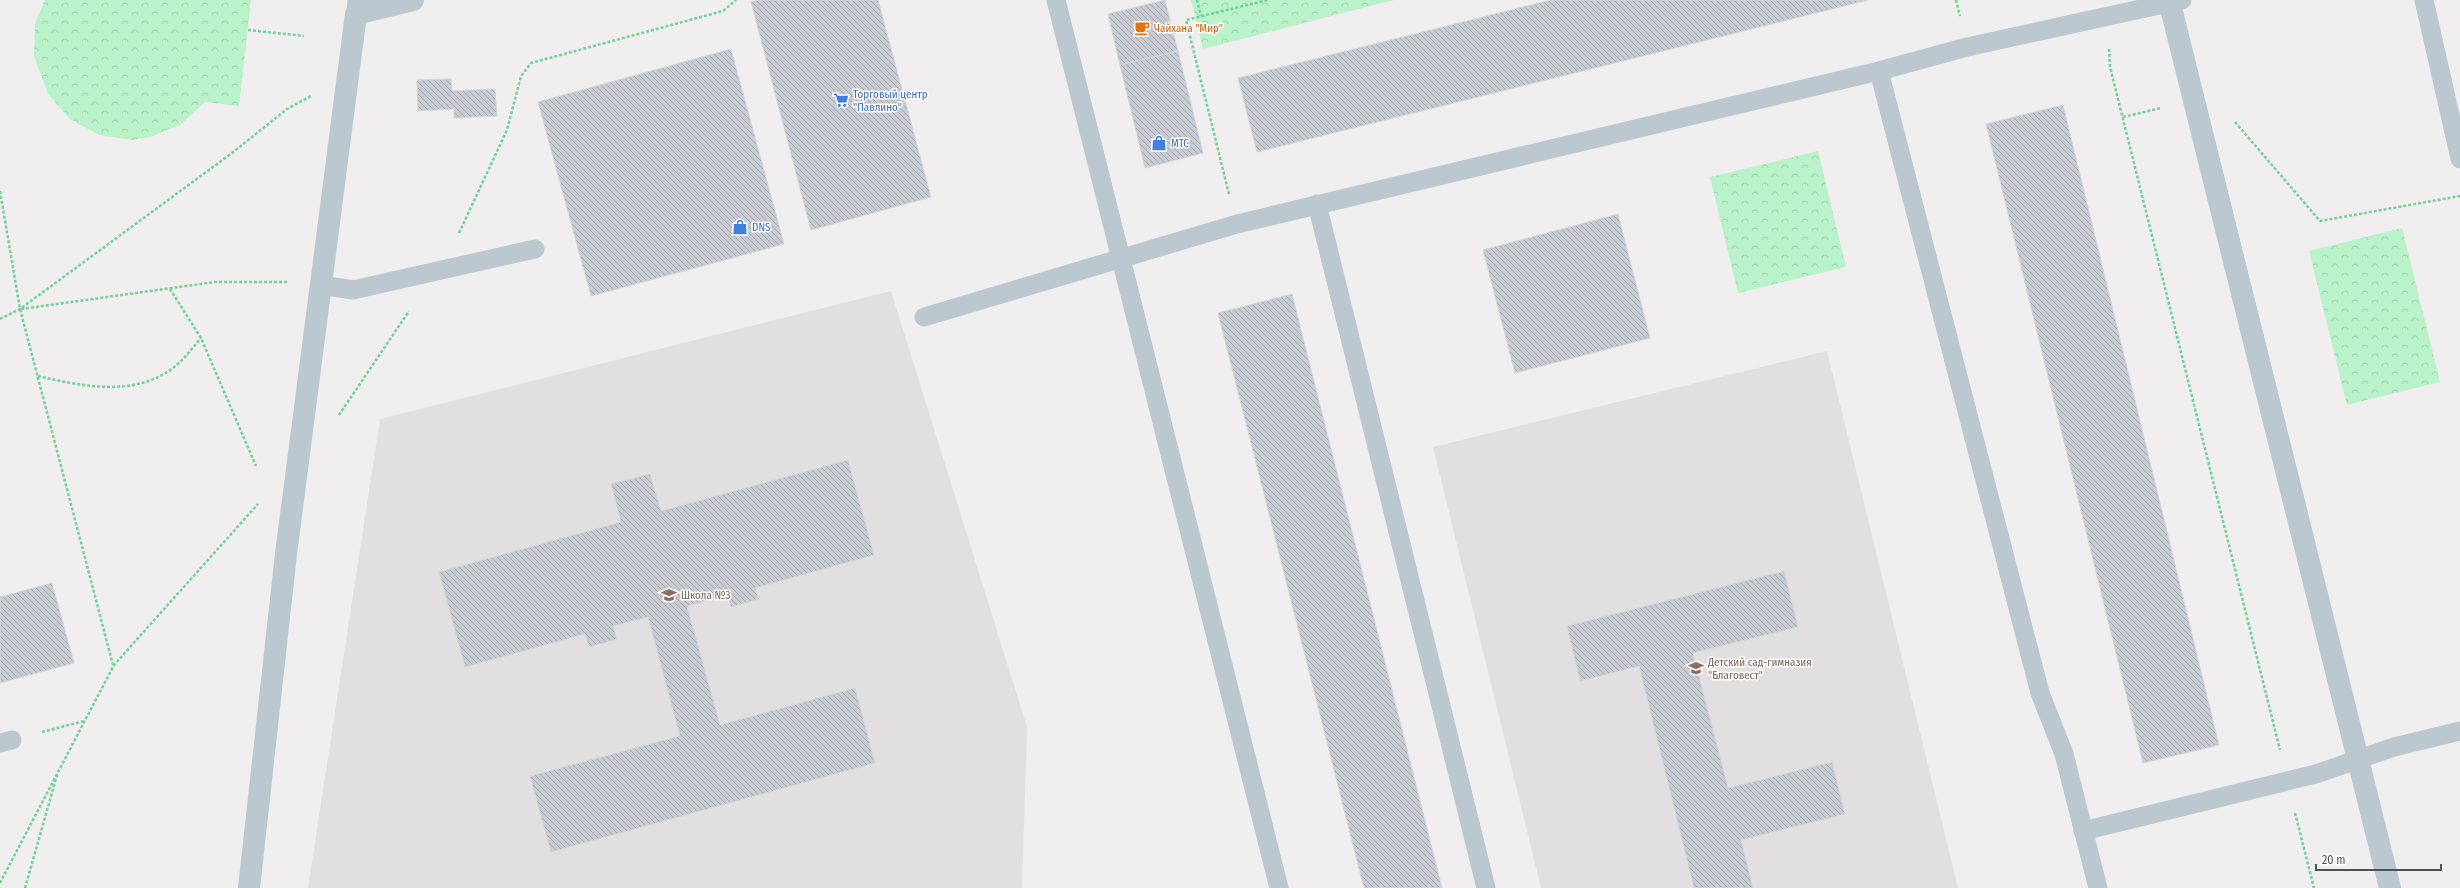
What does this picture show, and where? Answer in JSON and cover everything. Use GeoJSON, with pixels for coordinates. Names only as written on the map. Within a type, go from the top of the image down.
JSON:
{"type":"FeatureCollection","features":[{"type":"Feature","properties":{"kind":"street"},"geometry":{"type":"LineString","coordinates":[[249,888],[287,547],[356,7],[412,0]]}},
{"type":"Feature","properties":{"kind":"street"},"geometry":{"type":"LineString","coordinates":[[2174,1],[2194,101],[2390,888]]}},
{"type":"Feature","properties":{"kind":"lane"},"geometry":{"type":"LineString","coordinates":[[1056,0],[1279,888]]}},
{"type":"Feature","properties":{"kind":"lane"},"geometry":{"type":"LineString","coordinates":[[2424,0],[2460,159]]}},
{"type":"Feature","properties":{"kind":"lane"},"geometry":{"type":"LineString","coordinates":[[924,317],[1237,224],[1879,71],[1967,48],[2107,18],[2174,1]]}},
{"type":"Feature","properties":{"kind":"lane"},"geometry":{"type":"LineString","coordinates":[[1879,71],[2040,693],[2064,754],[2098,888]]}},
{"type":"Feature","properties":{"kind":"lane"},"geometry":{"type":"LineString","coordinates":[[1317,204],[1486,888]]}},
{"type":"Feature","properties":{"kind":"lane"},"geometry":{"type":"LineString","coordinates":[[321,285],[353,290],[535,249]]}},
{"type":"Feature","properties":{"kind":"lane"},"geometry":{"type":"LineString","coordinates":[[2083,831],[2288,782],[2394,747],[2460,731]]}},
{"type":"Feature","properties":{"kind":"path"},"geometry":{"type":"LineString","coordinates":[[1197,0],[1201,16]]}},
{"type":"Feature","properties":{"kind":"path"},"geometry":{"type":"LineString","coordinates":[[1237,224],[1186,20],[1268,0]]}},
{"type":"Feature","properties":{"kind":"path"},"geometry":{"type":"LineString","coordinates":[[2107,18],[2110,67],[2314,888]]}},
{"type":"Feature","properties":{"kind":"path"},"geometry":{"type":"LineString","coordinates":[[248,30],[304,36]]}},
{"type":"Feature","properties":{"kind":"path"},"geometry":{"type":"LineString","coordinates":[[0,319],[20,309],[232,153],[287,109],[326,89],[346,90]]}},
{"type":"Feature","properties":{"kind":"path"},"geometry":{"type":"LineString","coordinates":[[2123,117],[2194,101]]}},
{"type":"Feature","properties":{"kind":"path"},"geometry":{"type":"LineString","coordinates":[[2234,120],[2320,221],[2460,196]]}},
{"type":"Feature","properties":{"kind":"path"},"geometry":{"type":"LineString","coordinates":[[0,191],[20,309],[114,665]]}},
{"type":"Feature","properties":{"kind":"path"},"geometry":{"type":"LineString","coordinates":[[20,309],[215,282],[301,282],[321,285]]}},
{"type":"Feature","properties":{"kind":"path"},"geometry":{"type":"LineString","coordinates":[[170,288],[201,338],[256,466]]}},
{"type":"Feature","properties":{"kind":"path"},"geometry":{"type":"LineString","coordinates":[[38,376],[99,387],[142,383],[162,375],[180,362],[201,338]]}},
{"type":"Feature","properties":{"kind":"path"},"geometry":{"type":"LineString","coordinates":[[6,742],[84,721]]}},
{"type":"Feature","properties":{"kind":"path"},"geometry":{"type":"LineString","coordinates":[[25,888],[59,769]]}},
{"type":"Feature","properties":{"kind":"shaded area","name":"Школа №3"},"geometry":{"type":"Polygon","coordinates":[[[891,291],[1027,727],[1022,888],[308,888],[380,419],[891,291]]]}},
{"type":"Feature","properties":{"kind":"shaded area","name":"Детский сад-гимназия \"Благовест\""},"geometry":{"type":"Polygon","coordinates":[[[1827,351],[1958,888],[1541,888],[1433,447],[1827,351]]]}},
{"type":"Feature","properties":{"kind":"green space"},"geometry":{"type":"Polygon","coordinates":[[[45,0],[251,0],[239,106],[205,102],[180,125],[150,137],[132,140],[99,135],[70,119],[48,94],[34,56],[35,23],[45,0]]]}},
{"type":"Feature","properties":{"kind":"green space"},"geometry":{"type":"Polygon","coordinates":[[[1191,0],[1394,0],[1203,49],[1191,0]]]}},
{"type":"Feature","properties":{"kind":"green space"},"geometry":{"type":"Polygon","coordinates":[[[1818,151],[1846,267],[1738,293],[1710,177],[1818,151]]]}},
{"type":"Feature","properties":{"kind":"green space"},"geometry":{"type":"Polygon","coordinates":[[[2402,228],[2440,382],[2347,405],[2309,251],[2402,228]]]}},
{"type":"Feature","properties":{"kind":"building","name":"Торговый центр \"Павлино\""},"geometry":{"type":"Polygon","coordinates":[[[759,0],[878,0],[931,197],[811,230],[751,2],[759,0]]]}},
{"type":"Feature","properties":{"kind":"building"},"geometry":{"type":"Polygon","coordinates":[[[1165,0],[1178,51],[1120,65],[1108,14],[1165,0]]]}},
{"type":"Feature","properties":{"kind":"building"},"geometry":{"type":"Polygon","coordinates":[[[1551,0],[1868,0],[1257,152],[1238,78],[1551,0]]]}},
{"type":"Feature","properties":{"kind":"building"},"geometry":{"type":"Polygon","coordinates":[[[731,49],[784,244],[591,296],[538,102],[731,49]]]}},
{"type":"Feature","properties":{"kind":"building"},"geometry":{"type":"Polygon","coordinates":[[[1178,51],[1203,153],[1145,168],[1120,65],[1178,51]]]}},
{"type":"Feature","properties":{"kind":"building"},"geometry":{"type":"Polygon","coordinates":[[[451,79],[452,91],[495,89],[497,116],[454,118],[454,109],[418,111],[417,80],[451,79]]]}},
{"type":"Feature","properties":{"kind":"building"},"geometry":{"type":"Polygon","coordinates":[[[2063,105],[2219,745],[2143,763],[1986,124],[2063,105]]]}},
{"type":"Feature","properties":{"kind":"building"},"geometry":{"type":"Polygon","coordinates":[[[1618,214],[1650,338],[1515,373],[1483,250],[1618,214]]]}},
{"type":"Feature","properties":{"kind":"building"},"geometry":{"type":"Polygon","coordinates":[[[1292,294],[1442,888],[1364,888],[1218,313],[1292,294]]]}},
{"type":"Feature","properties":{"kind":"building"},"geometry":{"type":"Polygon","coordinates":[[[848,460],[874,555],[755,588],[759,599],[731,607],[728,595],[687,606],[720,725],[855,688],[875,763],[551,852],[530,776],[680,736],[648,617],[613,626],[617,639],[589,647],[585,634],[465,667],[439,572],[621,522],[611,484],[650,474],[661,511],[848,460]]]}},
{"type":"Feature","properties":{"kind":"building"},"geometry":{"type":"Polygon","coordinates":[[[1784,571],[1798,627],[1693,653],[1728,788],[1832,762],[1845,814],[1741,840],[1753,888],[1694,888],[1639,666],[1580,681],[1567,626],[1784,571]]]}},
{"type":"Feature","properties":{"kind":"building"},"geometry":{"type":"Polygon","coordinates":[[[52,583],[74,663],[0,683],[0,597],[52,583]]]}},
{"type":"Feature","properties":{"kind":"place","name":"Чайхана \"Мир\""},"geometry":{"type":"Point","coordinates":[1142,28]}},
{"type":"Feature","properties":{"kind":"place","name":"Торговый центр \"Павлино\""},"geometry":{"type":"Point","coordinates":[841,100]}},
{"type":"Feature","properties":{"kind":"place","name":"МТС"},"geometry":{"type":"Point","coordinates":[1159,143]}},
{"type":"Feature","properties":{"kind":"place","name":"DNS"},"geometry":{"type":"Point","coordinates":[740,227]}},
{"type":"Feature","properties":{"kind":"place","name":"Школа №3"},"geometry":{"type":"Point","coordinates":[669,595]}},
{"type":"Feature","properties":{"kind":"place","name":"Детский сад-гимназия \"Благовест\""},"geometry":{"type":"Point","coordinates":[1696,668]}}]}
